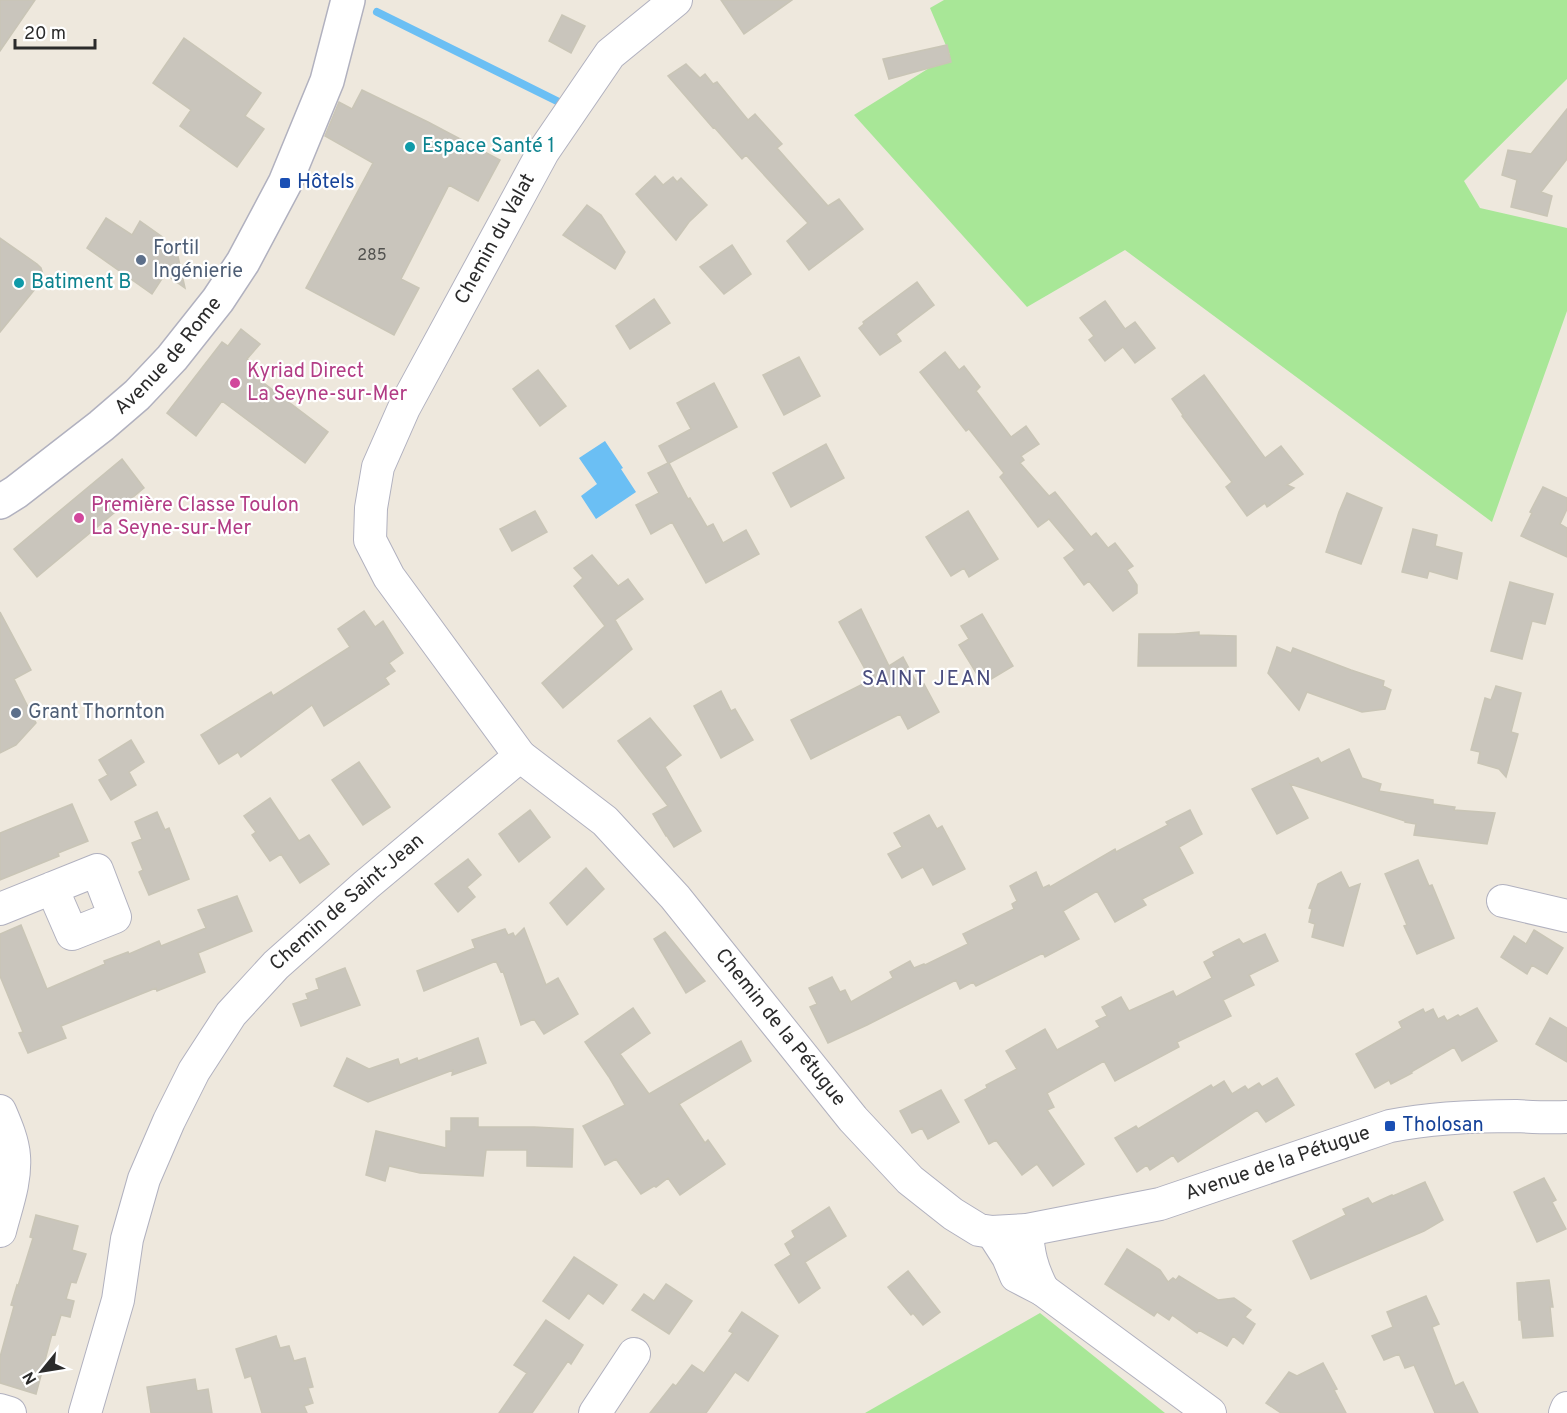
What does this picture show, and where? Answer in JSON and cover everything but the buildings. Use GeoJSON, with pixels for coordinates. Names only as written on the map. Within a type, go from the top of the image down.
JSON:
{"type":"FeatureCollection","features":[{"type":"Feature","properties":{"kind":"street","name":"Avenue de Rome"},"geometry":{"type":"LineString","coordinates":[[0,502],[101,426],[136,395],[172,358],[218,300],[251,247],[285,183],[327,81],[348,0]]}},
{"type":"Feature","properties":{"kind":"street","name":"Chemin du Valat"},"geometry":{"type":"LineString","coordinates":[[520,756],[389,577],[370,540],[371,508],[378,467],[404,408],[543,152],[610,54],[676,0]]}},
{"type":"Feature","properties":{"kind":"street","name":"Chemin de la Pétugue"},"geometry":{"type":"LineString","coordinates":[[520,756],[605,821],[675,897],[853,1119],[910,1180],[952,1214],[979,1230],[992,1232]]}},
{"type":"Feature","properties":{"kind":"street","name":"Chemin de Saint-Jean"},"geometry":{"type":"LineString","coordinates":[[85,1413],[118,1300],[127,1239],[144,1179],[194,1071],[231,1014],[276,965],[366,885],[520,756]]}},
{"type":"Feature","properties":{"kind":"street"},"geometry":{"type":"LineString","coordinates":[[0,909],[52,888]]}},
{"type":"Feature","properties":{"kind":"street"},"geometry":{"type":"LineString","coordinates":[[1503,901],[1567,915]]}},
{"type":"Feature","properties":{"kind":"street"},"geometry":{"type":"LineString","coordinates":[[0,1111],[15,1155],[13,1180],[0,1232]]}},
{"type":"Feature","properties":{"kind":"street","name":"Avenue de la Pétugue"},"geometry":{"type":"LineString","coordinates":[[992,1232],[1027,1230],[1160,1204],[1400,1124],[1455,1117],[1567,1117]]}},
{"type":"Feature","properties":{"kind":"street"},"geometry":{"type":"LineString","coordinates":[[1027,1230],[1033,1271],[1043,1290]]}},
{"type":"Feature","properties":{"kind":"street"},"geometry":{"type":"LineString","coordinates":[[992,1232],[1008,1257],[1016,1276],[1043,1290],[1210,1413]]}},
{"type":"Feature","properties":{"kind":"street"},"geometry":{"type":"LineString","coordinates":[[595,1413],[634,1353]]}},
{"type":"Feature","properties":{"kind":"street"},"geometry":{"type":"LineString","coordinates":[[1565,1413],[1567,1408]]}},
{"type":"Feature","properties":{"kind":"street"},"geometry":{"type":"LineString","coordinates":[[0,1410],[10,1413]]}},
{"type":"Feature","properties":{"kind":"green space"},"geometry":{"type":"Polygon","coordinates":[[[944,0],[1567,0],[1567,79],[1464,181],[1480,208],[1567,228],[1567,311],[1492,522],[1125,250],[1027,307],[854,115],[950,55],[930,8],[944,0]]]}},
{"type":"Feature","properties":{"kind":"green space"},"geometry":{"type":"Polygon","coordinates":[[[1040,1313],[1165,1413],[865,1413],[1040,1313]]]}},
{"type":"Feature","properties":{"kind":"water"},"geometry":{"type":"Polygon","coordinates":[[[605,441],[636,492],[596,519],[581,496],[597,484],[579,458],[605,441]]]}},
{"type":"Feature","properties":{"kind":"waterway"},"geometry":{"type":"LineString","coordinates":[[377,12],[567,106]]}},
{"type":"Feature","properties":{"kind":"place","name":"Espace Santé 1"},"geometry":{"type":"Point","coordinates":[410,147]}},
{"type":"Feature","properties":{"kind":"place","name":"Hôtels"},"geometry":{"type":"Point","coordinates":[285,183]}},
{"type":"Feature","properties":{"kind":"place","name":"Fortil Ingénierie"},"geometry":{"type":"Point","coordinates":[141,260]}},
{"type":"Feature","properties":{"kind":"place","name":"Batiment B"},"geometry":{"type":"Point","coordinates":[19,283]}},
{"type":"Feature","properties":{"kind":"place","name":"Kyriad Direct La Seyne-sur-Mer"},"geometry":{"type":"Point","coordinates":[235,383]}},
{"type":"Feature","properties":{"kind":"place","name":"Première Classe Toulon La Seyne-sur-Mer"},"geometry":{"type":"Point","coordinates":[79,518]}},
{"type":"Feature","properties":{"kind":"place","name":"Grant Thornton"},"geometry":{"type":"Point","coordinates":[16,713]}},
{"type":"Feature","properties":{"kind":"place","name":"Tholosan"},"geometry":{"type":"Point","coordinates":[1390,1126]}},
{"type":"Feature","properties":{"kind":"district","name":"SAINT JEAN"},"geometry":{"type":"Point","coordinates":[927,679]}}]}
